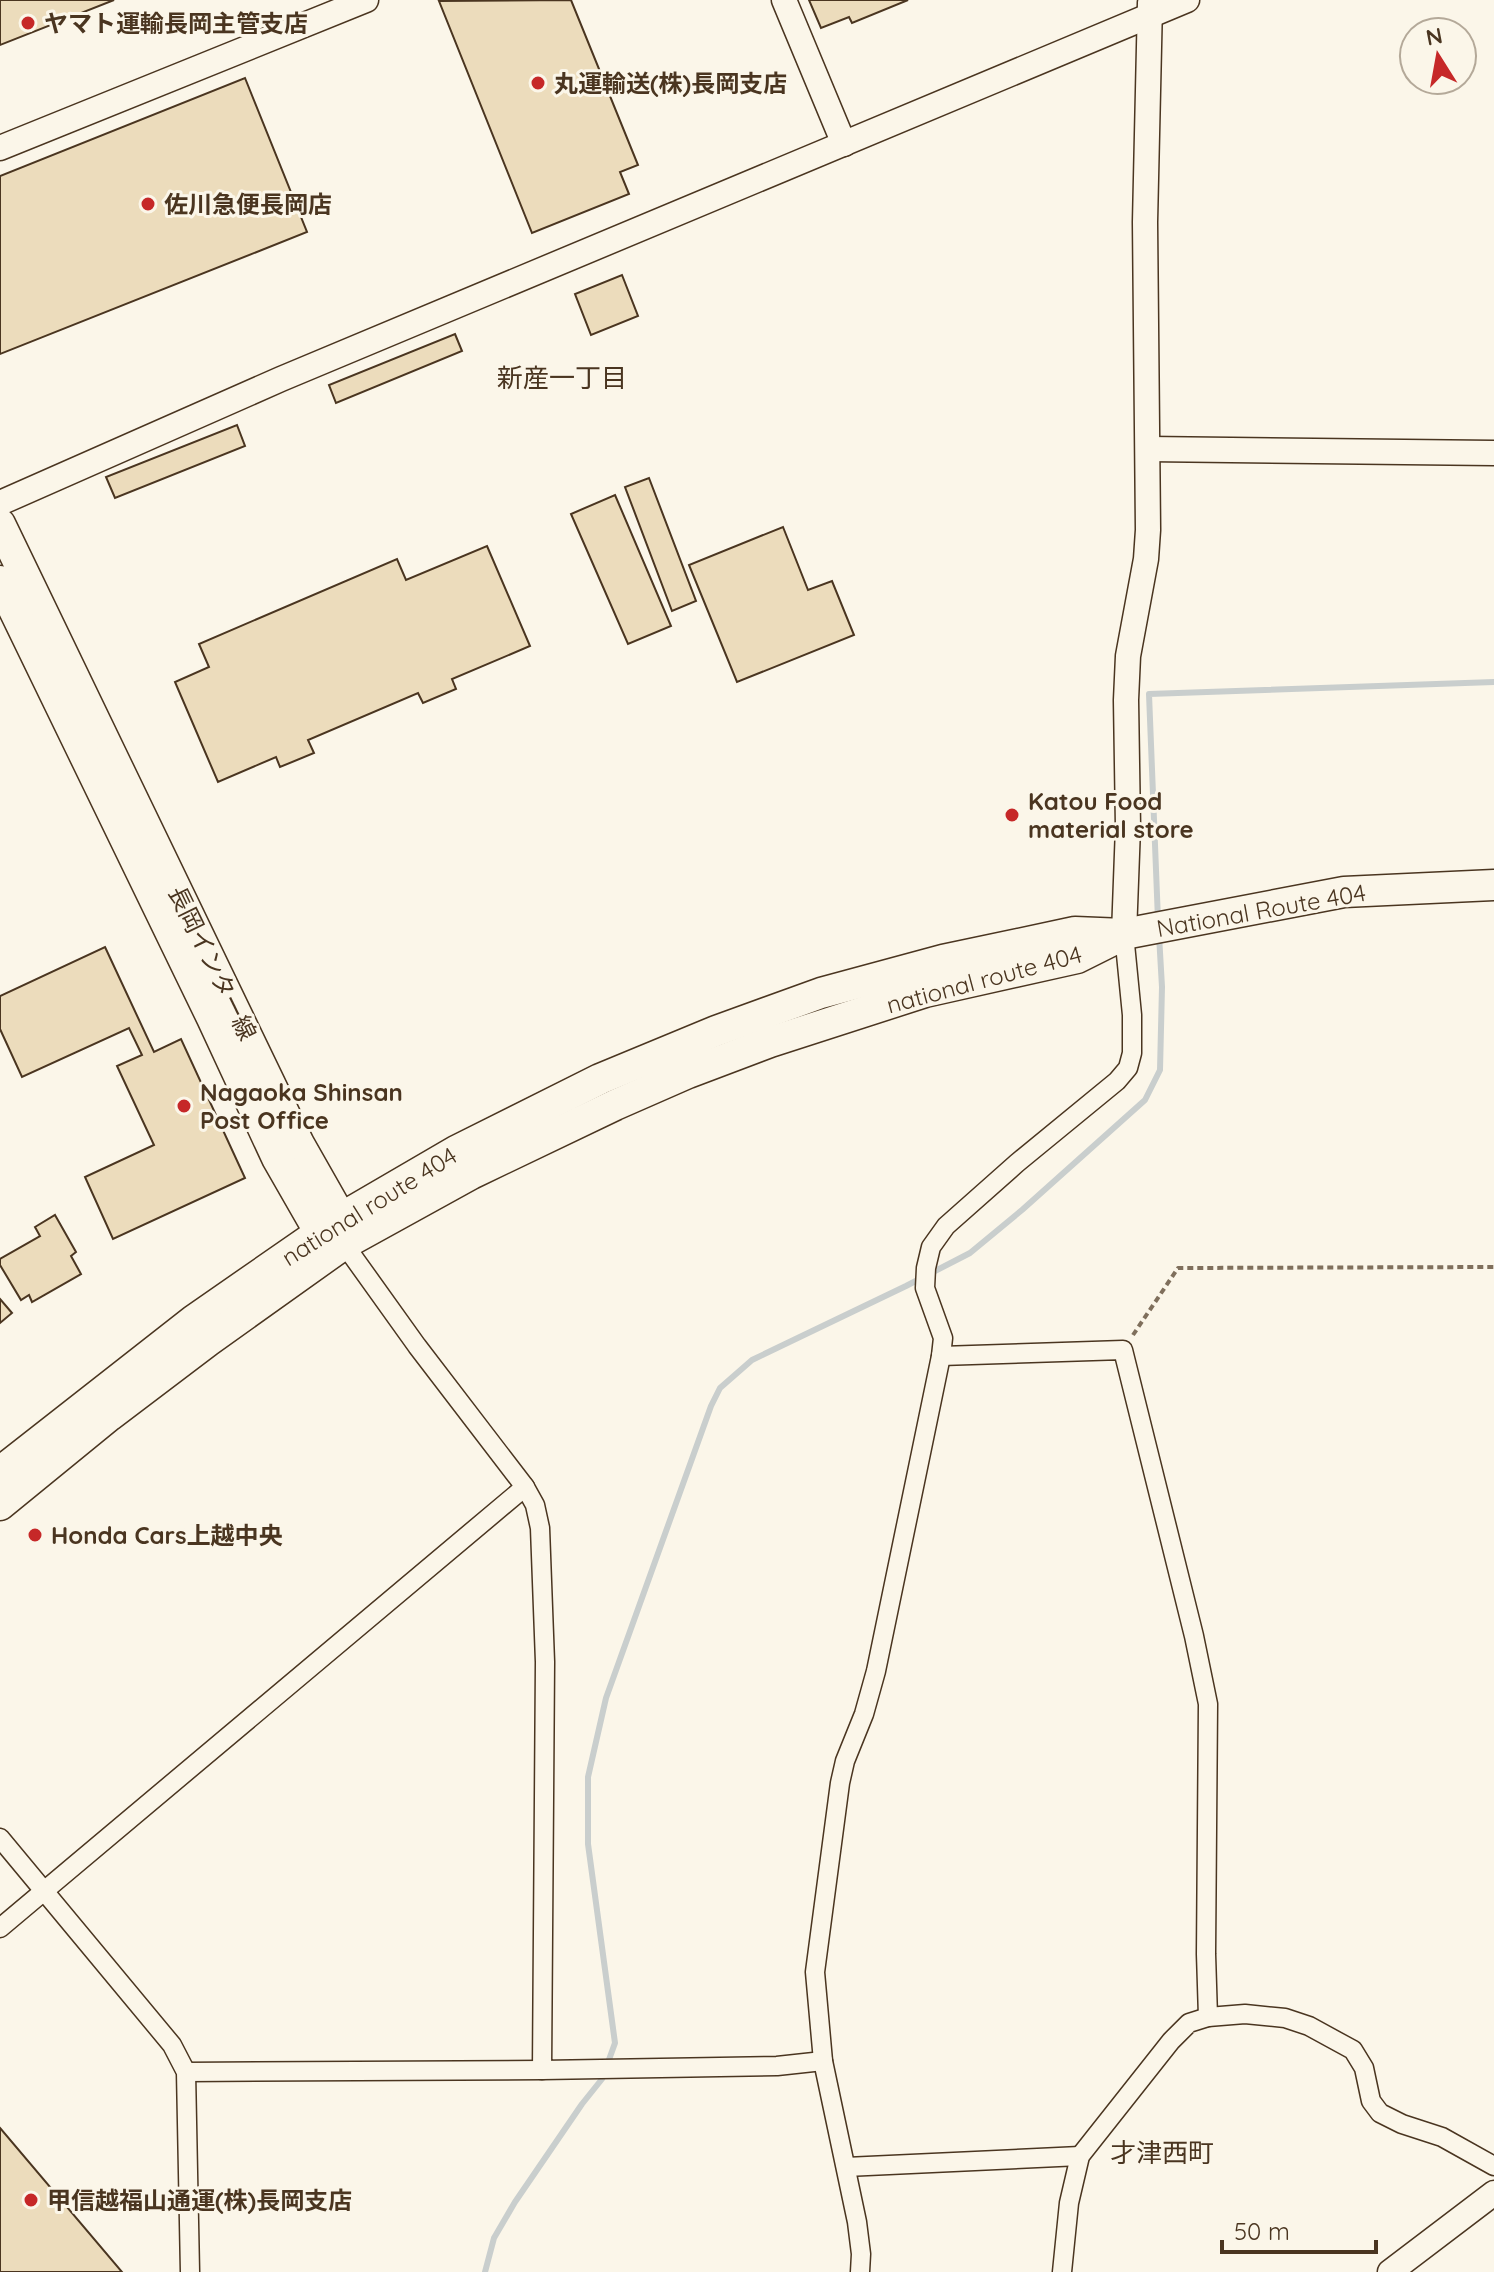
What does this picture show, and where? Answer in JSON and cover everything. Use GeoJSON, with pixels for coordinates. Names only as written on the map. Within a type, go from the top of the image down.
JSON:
{"type":"FeatureCollection","features":[{"type":"Feature","properties":{"kind":"main road","name":"長岡インター線"},"geometry":{"type":"LineString","coordinates":[[0,524],[299,1144],[335,1232]]}},
{"type":"Feature","properties":{"kind":"main road","name":"長岡インター線"},"geometry":{"type":"LineString","coordinates":[[0,581],[277,1158],[335,1232]]}},
{"type":"Feature","properties":{"kind":"main road","name":"National Route 404"},"geometry":{"type":"LineString","coordinates":[[1124,934],[1344,892],[1494,885]]}},
{"type":"Feature","properties":{"kind":"main road","name":"national route 404"},"geometry":{"type":"LineString","coordinates":[[0,1472],[194,1320],[335,1232],[456,1151],[600,1079],[806,998],[943,960],[1075,932],[1124,934]]}},
{"type":"Feature","properties":{"kind":"main road","name":"national route 404"},"geometry":{"type":"LineString","coordinates":[[0,1505],[195,1350],[335,1232]]}},
{"type":"Feature","properties":{"kind":"street"},"geometry":{"type":"LineString","coordinates":[[0,148],[366,0]]}},
{"type":"Feature","properties":{"kind":"street"},"geometry":{"type":"LineString","coordinates":[[784,0],[844,144]]}},
{"type":"Feature","properties":{"kind":"street"},"geometry":{"type":"LineString","coordinates":[[0,503],[281,379],[844,144],[1150,9],[1187,0]]}},
{"type":"Feature","properties":{"kind":"street"},"geometry":{"type":"LineString","coordinates":[[860,2272],[857,2222],[823,2061],[815,1972],[840,1783],[876,1671],[941,1356],[943,1338],[925,1288],[931,1247],[946,1226],[1117,1081],[1128,1068],[1133,1034],[1124,934],[1128,827],[1126,700],[1128,656],[1146,559],[1145,222],[1150,9]]}},
{"type":"Feature","properties":{"kind":"street"},"geometry":{"type":"LineString","coordinates":[[1148,449],[1494,453]]}},
{"type":"Feature","properties":{"kind":"street"},"geometry":{"type":"LineString","coordinates":[[335,1232],[417,1346],[514,1469],[535,1505],[540,1528],[545,1662],[542,2070]]}},
{"type":"Feature","properties":{"kind":"street"},"geometry":{"type":"LineString","coordinates":[[941,1356],[1123,1350],[1208,1704],[1208,2017]]}},
{"type":"Feature","properties":{"kind":"street"},"geometry":{"type":"LineString","coordinates":[[0,1928],[525,1487]]}},
{"type":"Feature","properties":{"kind":"street"},"geometry":{"type":"LineString","coordinates":[[0,1838],[172,2045],[186,2072],[190,2272]]}},
{"type":"Feature","properties":{"kind":"street"},"geometry":{"type":"LineString","coordinates":[[1062,2272],[1069,2203],[1080,2156],[1171,2041],[1189,2023],[1208,2017],[1245,2014],[1285,2018],[1309,2026],[1353,2050],[1364,2068],[1371,2101],[1380,2113],[1442,2137],[1494,2166]]}},
{"type":"Feature","properties":{"kind":"street"},"geometry":{"type":"LineString","coordinates":[[186,2072],[777,2066],[823,2061]]}},
{"type":"Feature","properties":{"kind":"street"},"geometry":{"type":"LineString","coordinates":[[846,2167],[1080,2156]]}},
{"type":"Feature","properties":{"kind":"street"},"geometry":{"type":"LineString","coordinates":[[1390,2272],[1494,2193]]}},
{"type":"Feature","properties":{"kind":"path"},"geometry":{"type":"LineString","coordinates":[[1123,1350],[1178,1268],[1494,1267]]}},
{"type":"Feature","properties":{"kind":"building","name":"ヤマト運輸長岡主管支店"},"geometry":{"type":"Polygon","coordinates":[[[0,0],[114,0],[0,45],[0,0]]]}},
{"type":"Feature","properties":{"kind":"building","name":"丸運輸送(株)長岡支店"},"geometry":{"type":"Polygon","coordinates":[[[571,0],[638,165],[620,172],[629,194],[532,233],[439,1],[571,0]]]}},
{"type":"Feature","properties":{"kind":"building"},"geometry":{"type":"Polygon","coordinates":[[[809,0],[908,0],[852,23],[849,17],[821,28],[809,0]]]}},
{"type":"Feature","properties":{"kind":"building","name":"佐川急便長岡店"},"geometry":{"type":"Polygon","coordinates":[[[245,78],[307,232],[0,354],[0,176],[245,78]]]}},
{"type":"Feature","properties":{"kind":"building"},"geometry":{"type":"Polygon","coordinates":[[[622,275],[638,316],[591,335],[575,294],[622,275]]]}},
{"type":"Feature","properties":{"kind":"building"},"geometry":{"type":"Polygon","coordinates":[[[455,334],[462,351],[336,403],[329,385],[455,334]]]}},
{"type":"Feature","properties":{"kind":"building"},"geometry":{"type":"Polygon","coordinates":[[[237,425],[245,446],[115,498],[106,477],[237,425]]]}},
{"type":"Feature","properties":{"kind":"building"},"geometry":{"type":"Polygon","coordinates":[[[649,478],[696,601],[672,611],[625,487],[649,478]]]}},
{"type":"Feature","properties":{"kind":"building"},"geometry":{"type":"Polygon","coordinates":[[[615,495],[671,626],[628,644],[571,514],[615,495]]]}},
{"type":"Feature","properties":{"kind":"building"},"geometry":{"type":"Polygon","coordinates":[[[783,527],[808,590],[832,581],[854,635],[737,682],[689,565],[783,527]]]}},
{"type":"Feature","properties":{"kind":"building"},"geometry":{"type":"Polygon","coordinates":[[[487,546],[530,646],[452,679],[456,689],[423,703],[418,693],[308,740],[314,753],[280,767],[276,757],[218,782],[175,682],[209,667],[199,644],[397,559],[406,580],[487,546]]]}},
{"type":"Feature","properties":{"kind":"building"},"geometry":{"type":"Polygon","coordinates":[[[105,947],[154,1052],[181,1039],[245,1178],[113,1239],[85,1177],[154,1145],[117,1066],[142,1055],[129,1028],[22,1077],[0,1029],[0,996],[105,947]]]}},
{"type":"Feature","properties":{"kind":"building"},"geometry":{"type":"Polygon","coordinates":[[[55,1215],[76,1252],[71,1256],[81,1274],[32,1302],[29,1295],[21,1300],[0,1265],[0,1259],[40,1236],[35,1227],[55,1215]]]}},
{"type":"Feature","properties":{"kind":"building"},"geometry":{"type":"Polygon","coordinates":[[[0,1299],[12,1313],[0,1323],[0,1299]]]}},
{"type":"Feature","properties":{"kind":"building","name":"甲信越福山通運(株)長岡支店"},"geometry":{"type":"Polygon","coordinates":[[[0,2128],[122,2272],[0,2272],[0,2128]]]}},
{"type":"Feature","properties":{"kind":"waterway"},"geometry":{"type":"LineString","coordinates":[[1158,920],[1149,694],[1494,682]]}},
{"type":"Feature","properties":{"kind":"waterway"},"geometry":{"type":"LineString","coordinates":[[485,2272],[494,2238],[515,2202],[602,2079],[615,2043],[588,1844],[588,1777],[606,1698],[720,1388],[752,1360],[970,1253],[1145,1100],[1160,1070],[1162,987],[1159,935]]}},
{"type":"Feature","properties":{"kind":"place","name":"ヤマト運輸長岡主管支店"},"geometry":{"type":"Point","coordinates":[28,23]}},
{"type":"Feature","properties":{"kind":"place","name":"丸運輸送(株)長岡支店"},"geometry":{"type":"Point","coordinates":[538,83]}},
{"type":"Feature","properties":{"kind":"place","name":"佐川急便長岡店"},"geometry":{"type":"Point","coordinates":[148,204]}},
{"type":"Feature","properties":{"kind":"place","name":"Katou Food material store"},"geometry":{"type":"Point","coordinates":[1012,815]}},
{"type":"Feature","properties":{"kind":"place","name":"Nagaoka Shinsan Post Office"},"geometry":{"type":"Point","coordinates":[184,1106]}},
{"type":"Feature","properties":{"kind":"place","name":"Honda Cars上越中央"},"geometry":{"type":"Point","coordinates":[35,1535]}},
{"type":"Feature","properties":{"kind":"place","name":"甲信越福山通運(株)長岡支店"},"geometry":{"type":"Point","coordinates":[31,2200]}},
{"type":"Feature","properties":{"kind":"district","name":"新産一丁目"},"geometry":{"type":"Point","coordinates":[562,377]}},
{"type":"Feature","properties":{"kind":"district","name":"才津西町"},"geometry":{"type":"Point","coordinates":[1162,2152]}}]}
